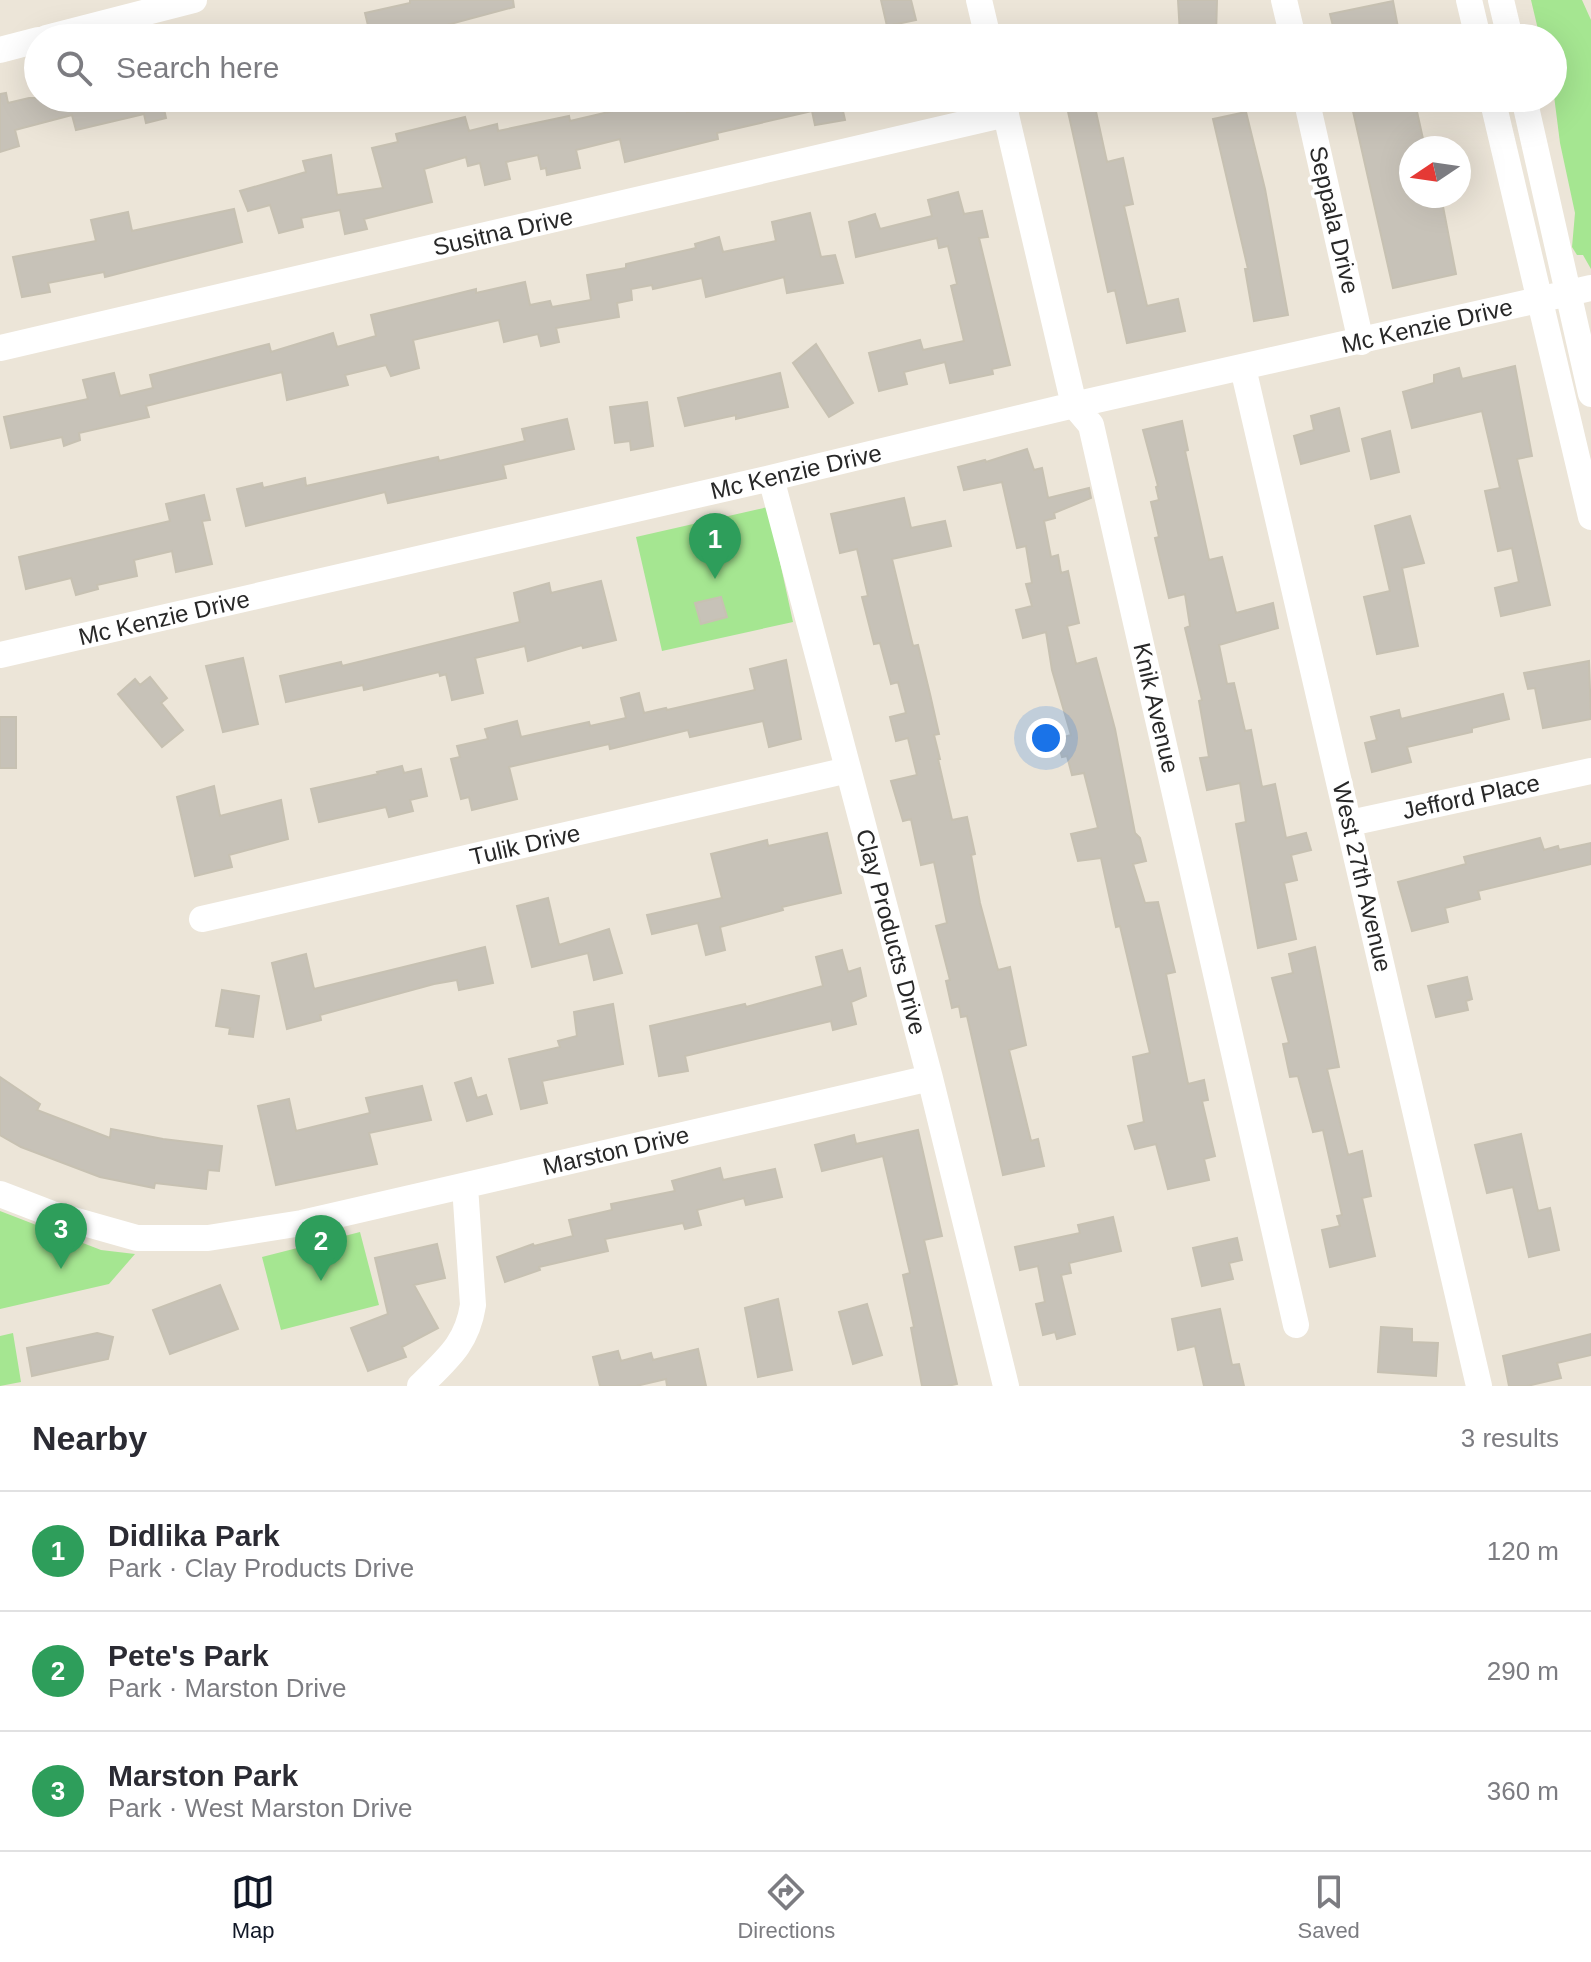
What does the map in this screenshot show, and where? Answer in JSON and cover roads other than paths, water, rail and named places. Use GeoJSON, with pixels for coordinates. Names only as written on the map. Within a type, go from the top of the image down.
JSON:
{"type":"FeatureCollection","features":[{"type":"Feature","properties":{"kind":"street"},"geometry":{"type":"LineString","coordinates":[[101,24],[194,0]]}},
{"type":"Feature","properties":{"kind":"street"},"geometry":{"type":"LineString","coordinates":[[979,0],[985,24]]}},
{"type":"Feature","properties":{"kind":"street"},"geometry":{"type":"LineString","coordinates":[[1284,0],[1290,24]]}},
{"type":"Feature","properties":{"kind":"street"},"geometry":{"type":"LineString","coordinates":[[1469,0],[1475,24]]}},
{"type":"Feature","properties":{"kind":"street"},"geometry":{"type":"LineString","coordinates":[[1501,0],[1507,24]]}},
{"type":"Feature","properties":{"kind":"street"},"geometry":{"type":"LineString","coordinates":[[0,50],[24,44]]}},
{"type":"Feature","properties":{"kind":"street","name":"Susitna Drive"},"geometry":{"type":"LineString","coordinates":[[0,348],[979,112]]}},
{"type":"Feature","properties":{"kind":"street","name":"Knik Avenue"},"geometry":{"type":"LineString","coordinates":[[1005,112],[1074,405],[1091,425],[1296,1325]]}},
{"type":"Feature","properties":{"kind":"street","name":"Seppala Drive"},"geometry":{"type":"LineString","coordinates":[[1309,112],[1361,342]]}},
{"type":"Feature","properties":{"kind":"street"},"geometry":{"type":"LineString","coordinates":[[1495,112],[1591,517]]}},
{"type":"Feature","properties":{"kind":"street"},"geometry":{"type":"LineString","coordinates":[[1528,112],[1580,291],[1591,394]]}},
{"type":"Feature","properties":{"kind":"street","name":"Mc Kenzie Drive"},"geometry":{"type":"LineString","coordinates":[[0,655],[771,478],[1074,405],[1580,291]]}},
{"type":"Feature","properties":{"kind":"street","name":"West 27th Avenue"},"geometry":{"type":"LineString","coordinates":[[1243,368],[1479,1386]]}},
{"type":"Feature","properties":{"kind":"street","name":"Clay Products Drive"},"geometry":{"type":"LineString","coordinates":[[771,478],[930,1078],[1006,1386]]}},
{"type":"Feature","properties":{"kind":"street","name":"Tulik Drive"},"geometry":{"type":"LineString","coordinates":[[202,919],[848,770]]}},
{"type":"Feature","properties":{"kind":"street","name":"Jefford Place"},"geometry":{"type":"LineString","coordinates":[[1350,823],[1591,771]]}},
{"type":"Feature","properties":{"kind":"street","name":"Marston Drive"},"geometry":{"type":"LineString","coordinates":[[0,1194],[52,1214],[137,1238],[208,1238],[302,1223],[930,1078]]}},
{"type":"Feature","properties":{"kind":"street"},"geometry":{"type":"LineString","coordinates":[[420,1386],[453,1354],[470,1324],[473,1305],[465,1186]]}},
{"type":"Feature","properties":{"kind":"place","name":"Didlika Park"},"geometry":{"type":"Point","coordinates":[715,579]}},
{"type":"Feature","properties":{"kind":"place","name":"Marston Park"},"geometry":{"type":"Point","coordinates":[61,1269]}},
{"type":"Feature","properties":{"kind":"place","name":"Pete's Park"},"geometry":{"type":"Point","coordinates":[321,1281]}}]}
